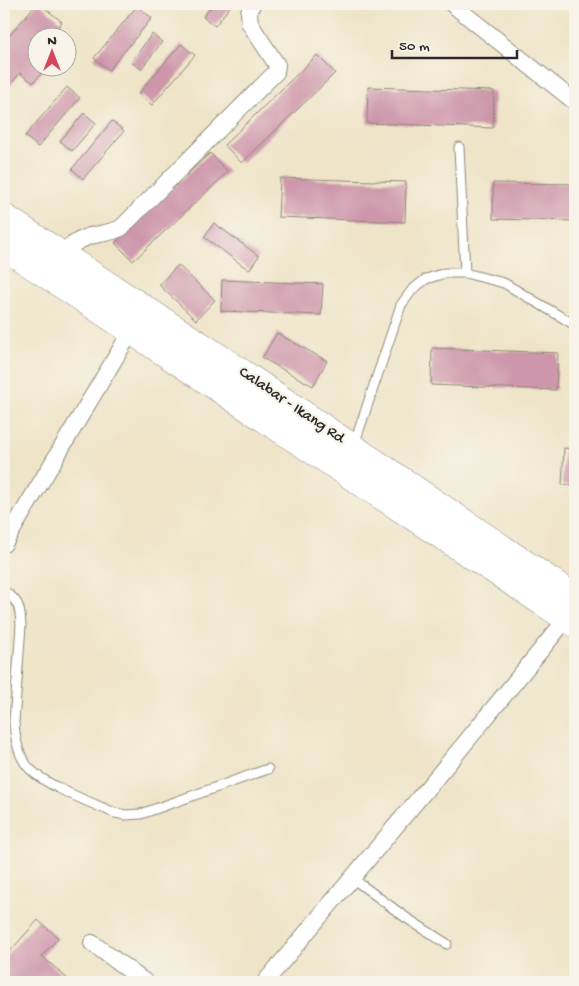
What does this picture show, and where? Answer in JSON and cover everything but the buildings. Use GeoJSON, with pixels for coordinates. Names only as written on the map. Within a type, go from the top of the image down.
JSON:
{"type":"FeatureCollection","features":[{"type":"Feature","properties":{"kind":"highway","name":"Calabar - Ikang Rd"},"geometry":{"type":"LineString","coordinates":[[4,218],[59,254],[347,458],[573,613]]}},
{"type":"Feature","properties":{"kind":"highway","name":"Calabar - Ikang Rd"},"geometry":{"type":"LineString","coordinates":[[4,246],[132,330],[347,458]]}},
{"type":"Feature","properties":{"kind":"street"},"geometry":{"type":"LineString","coordinates":[[59,254],[83,238],[91,235],[111,233],[121,228],[276,72],[277,65],[250,24],[249,12],[252,4]]}},
{"type":"Feature","properties":{"kind":"street"},"geometry":{"type":"LineString","coordinates":[[452,4],[575,102]]}},
{"type":"Feature","properties":{"kind":"street"},"geometry":{"type":"LineString","coordinates":[[4,544],[132,330]]}},
{"type":"Feature","properties":{"kind":"street"},"geometry":{"type":"LineString","coordinates":[[265,982],[573,613]]}},
{"type":"Feature","properties":{"kind":"street"},"geometry":{"type":"LineString","coordinates":[[92,943],[146,982]]}},
{"type":"Feature","properties":{"kind":"lane"},"geometry":{"type":"LineString","coordinates":[[459,147],[465,273]]}},
{"type":"Feature","properties":{"kind":"lane"},"geometry":{"type":"LineString","coordinates":[[347,458],[401,305],[412,290],[426,279],[445,273],[465,273],[504,283],[575,325]]}},
{"type":"Feature","properties":{"kind":"lane"},"geometry":{"type":"LineString","coordinates":[[4,591],[14,598],[20,610],[14,722],[15,735],[20,752],[29,768],[44,781],[115,813],[126,815],[141,814],[268,769]]}},
{"type":"Feature","properties":{"kind":"lane"},"geometry":{"type":"LineString","coordinates":[[352,878],[405,917],[447,944]]}}]}
